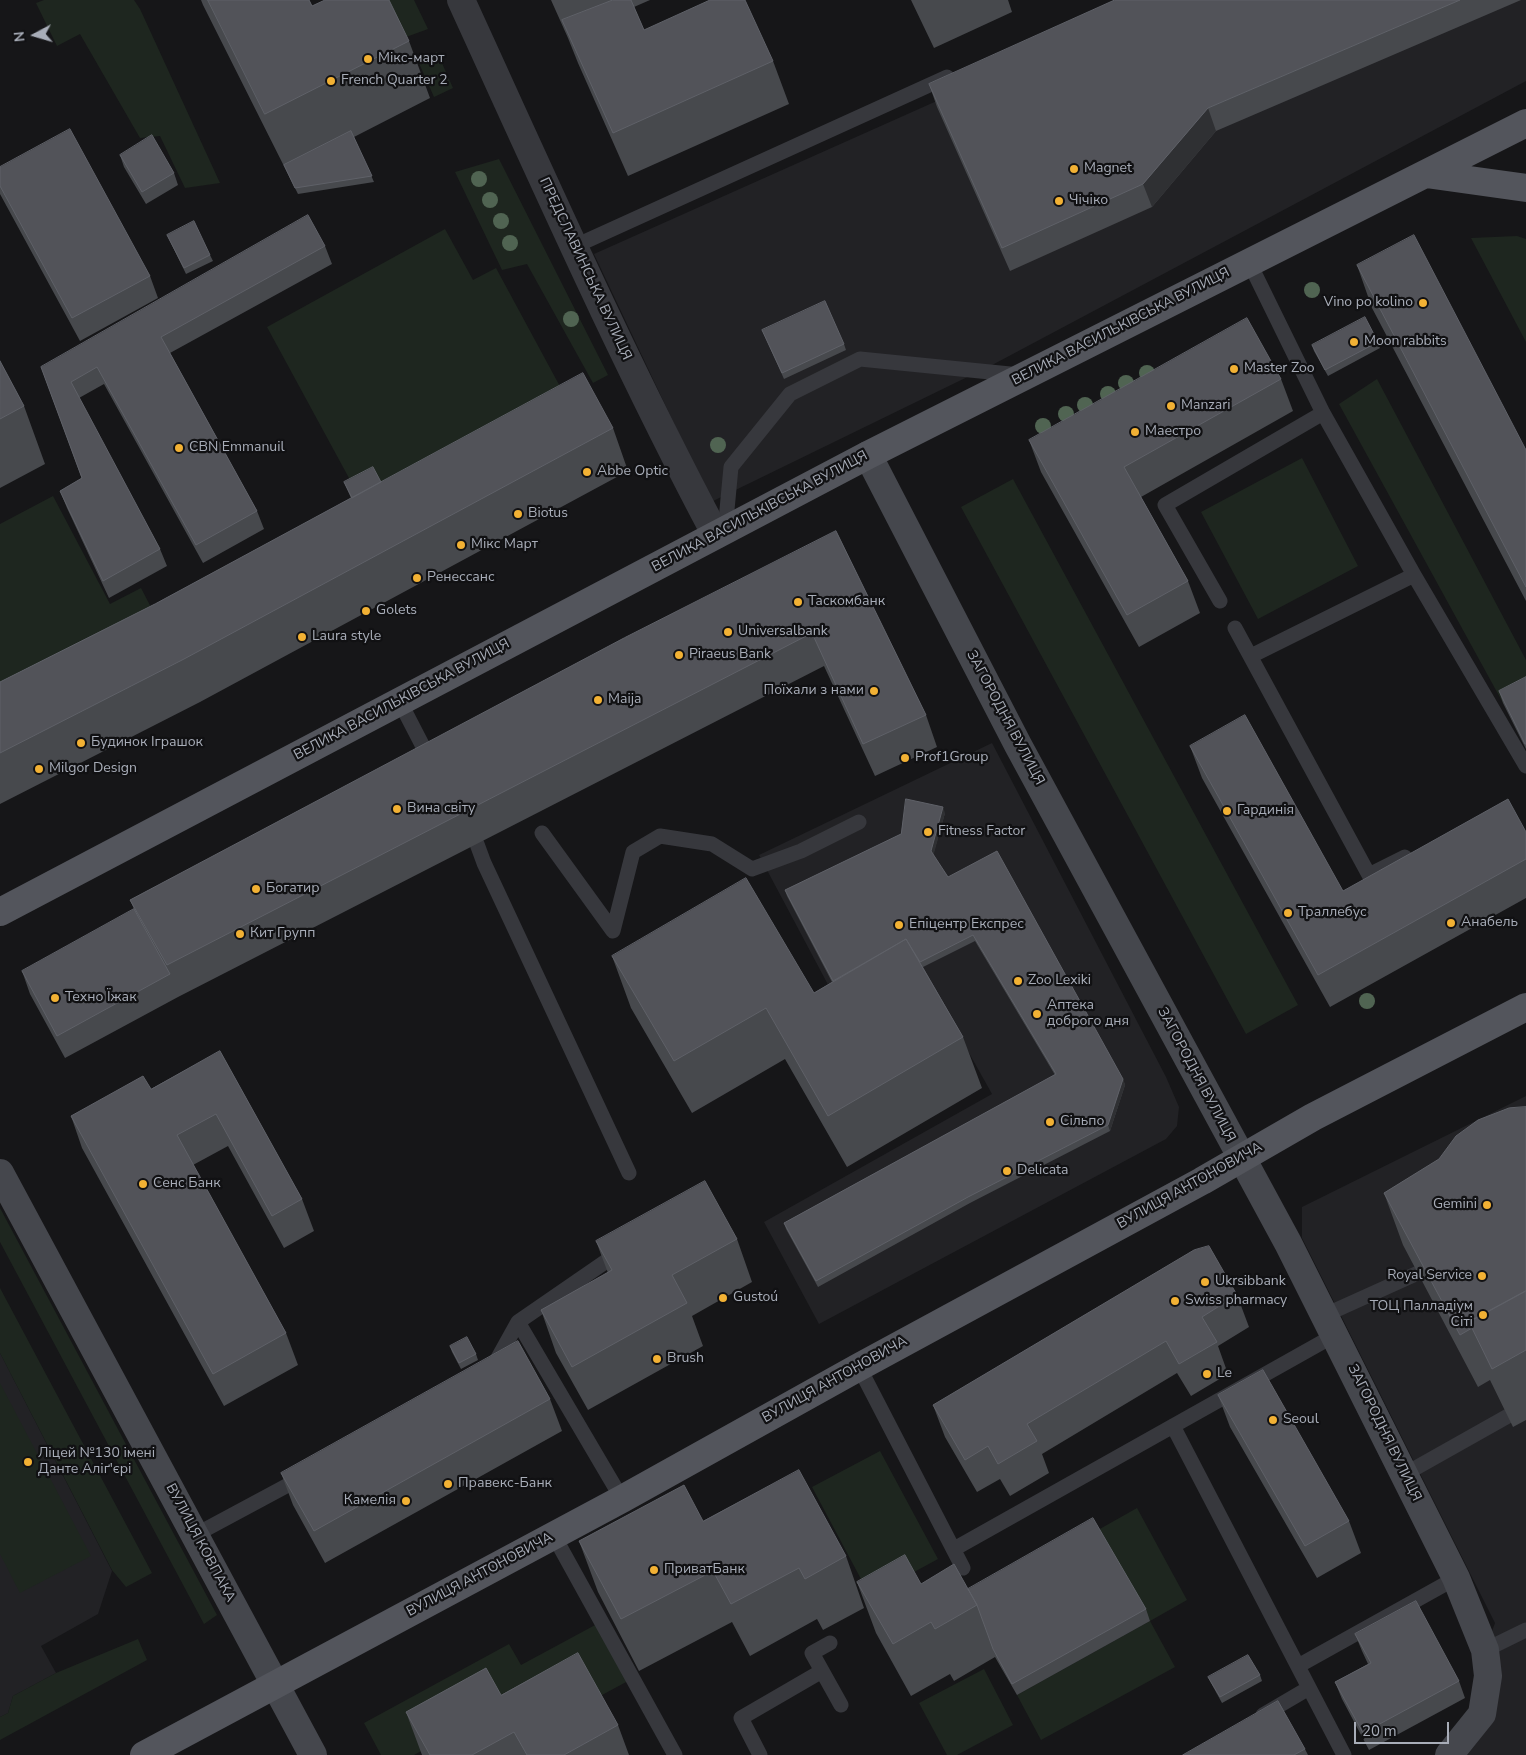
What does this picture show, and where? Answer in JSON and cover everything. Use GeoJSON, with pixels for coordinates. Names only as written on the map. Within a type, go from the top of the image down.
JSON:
{"type":"FeatureCollection","features":[{"type":"Feature","properties":{"kind":"main road","name":"ВЕЛИКА ВАСИЛЬКІВСЬКА ВУЛИЦЯ"},"geometry":{"type":"LineString","coordinates":[[0,912],[868,455],[1526,122]]}},
{"type":"Feature","properties":{"kind":"main road"},"geometry":{"type":"LineString","coordinates":[[1426,174],[1526,188]]}},
{"type":"Feature","properties":{"kind":"main road","name":"ЗАГОРОДНЯ ВУЛИЦЯ"},"geometry":{"type":"LineString","coordinates":[[868,455],[1018,745],[1284,1235],[1456,1578],[1485,1650],[1488,1676],[1482,1714],[1449,1755]]}},
{"type":"Feature","properties":{"kind":"main road","name":"ВУЛИЦЯ АНТОНОВИЧА"},"geometry":{"type":"LineString","coordinates":[[144,1755],[554,1536],[1313,1117],[1526,1006]]}},
{"type":"Feature","properties":{"kind":"main road","name":"ВУЛИЦЯ КОВПАКА"},"geometry":{"type":"LineString","coordinates":[[0,1173],[313,1755]]}},
{"type":"Feature","properties":{"kind":"street","name":"ПРЕДСЛАВИНСЬКА ВУЛИЦЯ"},"geometry":{"type":"LineString","coordinates":[[461,0],[573,246],[691,487],[720,533]]}},
{"type":"Feature","properties":{"kind":"lane"},"geometry":{"type":"LineString","coordinates":[[573,246],[964,69]]}},
{"type":"Feature","properties":{"kind":"lane"},"geometry":{"type":"LineString","coordinates":[[1249,262],[1324,413],[1414,574],[1526,766]]}},
{"type":"Feature","properties":{"kind":"lane"},"geometry":{"type":"LineString","coordinates":[[720,533],[731,467],[790,394],[860,359],[1024,376]]}},
{"type":"Feature","properties":{"kind":"lane"},"geometry":{"type":"LineString","coordinates":[[1220,601],[1165,505],[1324,413]]}},
{"type":"Feature","properties":{"kind":"lane"},"geometry":{"type":"LineString","coordinates":[[1251,656],[1414,574]]}},
{"type":"Feature","properties":{"kind":"lane"},"geometry":{"type":"LineString","coordinates":[[1235,628],[1369,876],[1420,850]]}},
{"type":"Feature","properties":{"kind":"lane"},"geometry":{"type":"LineString","coordinates":[[400,702],[439,774]]}},
{"type":"Feature","properties":{"kind":"lane"},"geometry":{"type":"LineString","coordinates":[[542,833],[613,931],[633,852],[660,836],[712,844],[752,868],[801,851],[859,822]]}},
{"type":"Feature","properties":{"kind":"lane"},"geometry":{"type":"LineString","coordinates":[[477,844],[484,863],[629,1173]]}},
{"type":"Feature","properties":{"kind":"lane"},"geometry":{"type":"LineString","coordinates":[[486,1380],[518,1322],[635,1241]]}},
{"type":"Feature","properties":{"kind":"lane"},"geometry":{"type":"LineString","coordinates":[[954,1549],[1173,1426],[1330,1325],[1418,1273]]}},
{"type":"Feature","properties":{"kind":"lane"},"geometry":{"type":"LineString","coordinates":[[518,1322],[622,1498]]}},
{"type":"Feature","properties":{"kind":"lane"},"geometry":{"type":"LineString","coordinates":[[859,1367],[963,1568]]}},
{"type":"Feature","properties":{"kind":"lane"},"geometry":{"type":"LineString","coordinates":[[1404,1474],[1508,1416]]}},
{"type":"Feature","properties":{"kind":"lane"},"geometry":{"type":"LineString","coordinates":[[1173,1426],[1344,1755]]}},
{"type":"Feature","properties":{"kind":"lane"},"geometry":{"type":"LineString","coordinates":[[195,1535],[312,1472]]}},
{"type":"Feature","properties":{"kind":"lane"},"geometry":{"type":"LineString","coordinates":[[554,1536],[675,1755]]}},
{"type":"Feature","properties":{"kind":"lane"},"geometry":{"type":"LineString","coordinates":[[1298,1666],[1456,1578]]}},
{"type":"Feature","properties":{"kind":"lane"},"geometry":{"type":"LineString","coordinates":[[1485,1650],[1526,1630]]}},
{"type":"Feature","properties":{"kind":"lane"},"geometry":{"type":"LineString","coordinates":[[830,1643],[812,1653],[841,1705]]}},
{"type":"Feature","properties":{"kind":"lane"},"geometry":{"type":"LineString","coordinates":[[760,1755],[740,1718],[822,1671]]}},
{"type":"Feature","properties":{"kind":"lane"},"geometry":{"type":"LineString","coordinates":[[1251,1722],[1310,1688]]}},
{"type":"Feature","properties":{"kind":"shaded area"},"geometry":{"type":"Polygon","coordinates":[[[44,0],[134,0],[140,9],[220,183],[185,188],[160,136],[140,138],[80,34],[57,46],[36,3],[44,0]]]}},
{"type":"Feature","properties":{"kind":"shaded area"},"geometry":{"type":"Polygon","coordinates":[[[381,0],[414,0],[428,29],[406,37],[381,0]]]}},
{"type":"Feature","properties":{"kind":"shaded area"},"geometry":{"type":"Polygon","coordinates":[[[1163,0],[1526,0],[1526,81],[994,364],[711,502],[594,254],[1163,0]]]}},
{"type":"Feature","properties":{"kind":"shaded area"},"geometry":{"type":"Polygon","coordinates":[[[437,52],[453,88],[434,97],[418,61],[437,52]]]}},
{"type":"Feature","properties":{"kind":"shaded area"},"geometry":{"type":"Polygon","coordinates":[[[499,159],[608,375],[593,383],[527,264],[502,270],[455,172],[499,159]]]}},
{"type":"Feature","properties":{"kind":"shaded area"},"geometry":{"type":"Polygon","coordinates":[[[445,229],[473,280],[496,268],[563,392],[362,502],[267,327],[445,229]]]}},
{"type":"Feature","properties":{"kind":"shaded area"},"geometry":{"type":"Polygon","coordinates":[[[1517,236],[1526,239],[1526,342],[1471,238],[1517,236]]]}},
{"type":"Feature","properties":{"kind":"shaded area"},"geometry":{"type":"Polygon","coordinates":[[[1377,379],[1526,660],[1526,691],[1503,703],[1339,404],[1377,379]]]}},
{"type":"Feature","properties":{"kind":"shaded area"},"geometry":{"type":"Polygon","coordinates":[[[1302,458],[1358,566],[1258,619],[1201,512],[1302,458]]]}},
{"type":"Feature","properties":{"kind":"shaded area"},"geometry":{"type":"Polygon","coordinates":[[[1013,479],[1298,1005],[1246,1034],[961,507],[1013,479]]]}},
{"type":"Feature","properties":{"kind":"shaded area"},"geometry":{"type":"Polygon","coordinates":[[[53,496],[110,604],[141,588],[156,617],[0,697],[0,524],[53,496]]]}},
{"type":"Feature","properties":{"kind":"shaded area"},"geometry":{"type":"Polygon","coordinates":[[[992,743],[1166,1077],[1179,1107],[1177,1126],[1166,1139],[819,1324],[764,1222],[992,1094],[931,985],[850,1026],[759,855],[992,743]]]}},
{"type":"Feature","properties":{"kind":"shaded area"},"geometry":{"type":"Polygon","coordinates":[[[1526,1096],[1526,1755],[1449,1755],[1482,1714],[1485,1650],[1495,1623],[1302,1238],[1302,1207],[1526,1096]]]}},
{"type":"Feature","properties":{"kind":"shaded area"},"geometry":{"type":"Polygon","coordinates":[[[0,1208],[217,1615],[204,1624],[0,1242],[0,1208]]]}},
{"type":"Feature","properties":{"kind":"shaded area"},"geometry":{"type":"Polygon","coordinates":[[[0,1288],[152,1573],[126,1587],[112,1570],[0,1353],[0,1288]]]}},
{"type":"Feature","properties":{"kind":"shaded area","name":"Ліцей №130 імені Данте Аліґ'єрі"},"geometry":{"type":"Polygon","coordinates":[[[0,1353],[112,1571],[98,1614],[41,1646],[56,1673],[13,1696],[8,1713],[0,1717],[0,1353]]]}},
{"type":"Feature","properties":{"kind":"shaded area"},"geometry":{"type":"Polygon","coordinates":[[[0,1383],[91,1556],[20,1593],[0,1554],[0,1383]]]}},
{"type":"Feature","properties":{"kind":"shaded area"},"geometry":{"type":"Polygon","coordinates":[[[880,1451],[938,1559],[870,1596],[812,1487],[880,1451]]]}},
{"type":"Feature","properties":{"kind":"shaded area"},"geometry":{"type":"Polygon","coordinates":[[[1137,1508],[1187,1600],[1150,1621],[1098,1530],[1137,1508]]]}},
{"type":"Feature","properties":{"kind":"shaded area"},"geometry":{"type":"Polygon","coordinates":[[[1150,1621],[1175,1667],[1041,1740],[1017,1695],[1150,1621]]]}},
{"type":"Feature","properties":{"kind":"shaded area"},"geometry":{"type":"Polygon","coordinates":[[[597,1624],[628,1681],[526,1736],[508,1704],[414,1755],[381,1755],[364,1723],[509,1644],[521,1665],[597,1624]]]}},
{"type":"Feature","properties":{"kind":"shaded area"},"geometry":{"type":"Polygon","coordinates":[[[138,1639],[147,1660],[0,1740],[0,1717],[8,1713],[13,1696],[56,1673],[138,1639]]]}},
{"type":"Feature","properties":{"kind":"shaded area"},"geometry":{"type":"Polygon","coordinates":[[[984,1669],[1013,1725],[957,1755],[947,1755],[919,1703],[984,1669]]]}},
{"type":"Feature","properties":{"kind":"building"},"geometry":{"type":"Polygon","coordinates":[[[208,0],[309,0],[312,6],[325,0],[389,0],[409,41],[265,114],[208,0]]]}},
{"type":"Feature","properties":{"kind":"building"},"geometry":{"type":"Polygon","coordinates":[[[613,0],[631,0],[644,30],[710,0],[745,0],[773,61],[613,133],[562,20],[613,0]]]}},
{"type":"Feature","properties":{"kind":"building","name":"Magnet"},"geometry":{"type":"Polygon","coordinates":[[[1115,0],[1460,0],[1208,108],[1143,184],[1002,248],[929,84],[1115,0]]]}},
{"type":"Feature","properties":{"kind":"building"},"geometry":{"type":"Polygon","coordinates":[[[70,129],[150,276],[72,318],[0,186],[0,167],[70,129]]]}},
{"type":"Feature","properties":{"kind":"building"},"geometry":{"type":"Polygon","coordinates":[[[351,131],[372,176],[295,188],[284,165],[351,131]]]}},
{"type":"Feature","properties":{"kind":"building"},"geometry":{"type":"Polygon","coordinates":[[[152,135],[174,173],[142,192],[120,155],[152,135]]]}},
{"type":"Feature","properties":{"kind":"building","name":"CBN Emmanuil"},"geometry":{"type":"Polygon","coordinates":[[[308,215],[325,246],[161,337],[257,511],[196,545],[97,367],[71,382],[160,549],[103,581],[60,491],[82,478],[41,367],[308,215]]]}},
{"type":"Feature","properties":{"kind":"building"},"geometry":{"type":"Polygon","coordinates":[[[194,221],[210,255],[184,268],[167,235],[194,221]]]}},
{"type":"Feature","properties":{"kind":"building"},"geometry":{"type":"Polygon","coordinates":[[[1414,235],[1526,450],[1526,587],[1357,265],[1414,235]]]}},
{"type":"Feature","properties":{"kind":"building"},"geometry":{"type":"Polygon","coordinates":[[[825,301],[844,344],[782,373],[762,330],[825,301]]]}},
{"type":"Feature","properties":{"kind":"building"},"geometry":{"type":"Polygon","coordinates":[[[1365,317],[1378,342],[1325,370],[1312,345],[1365,317]]]}},
{"type":"Feature","properties":{"kind":"building"},"geometry":{"type":"Polygon","coordinates":[[[1247,318],[1281,379],[1124,467],[1188,581],[1127,615],[1029,440],[1247,318]]]}},
{"type":"Feature","properties":{"kind":"building"},"geometry":{"type":"Polygon","coordinates":[[[0,361],[24,406],[0,419],[0,361]]]}},
{"type":"Feature","properties":{"kind":"building"},"geometry":{"type":"Polygon","coordinates":[[[583,373],[613,428],[184,659],[0,753],[0,682],[155,604],[583,373]]]}},
{"type":"Feature","properties":{"kind":"building"},"geometry":{"type":"Polygon","coordinates":[[[373,467],[381,482],[352,498],[344,482],[373,467]]]}},
{"type":"Feature","properties":{"kind":"building"},"geometry":{"type":"Polygon","coordinates":[[[836,531],[926,715],[863,744],[812,633],[167,965],[130,900],[624,638],[836,531]]]}},
{"type":"Feature","properties":{"kind":"building"},"geometry":{"type":"Polygon","coordinates":[[[1526,677],[1526,744],[1525,744],[1499,691],[1526,677]]]}},
{"type":"Feature","properties":{"kind":"building"},"geometry":{"type":"Polygon","coordinates":[[[1245,715],[1343,891],[1508,799],[1526,832],[1526,859],[1318,975],[1190,746],[1245,715]]]}},
{"type":"Feature","properties":{"kind":"building"},"geometry":{"type":"Polygon","coordinates":[[[906,799],[943,807],[931,851],[948,877],[997,851],[1123,1079],[1108,1125],[968,1197],[816,1281],[784,1223],[1056,1074],[973,935],[920,962],[906,939],[833,981],[785,890],[901,834],[906,799]]]}},
{"type":"Feature","properties":{"kind":"building"},"geometry":{"type":"Polygon","coordinates":[[[746,878],[814,993],[906,939],[963,1037],[828,1116],[766,1008],[674,1061],[612,956],[746,878]]]}},
{"type":"Feature","properties":{"kind":"building"},"geometry":{"type":"Polygon","coordinates":[[[134,909],[170,974],[57,1036],[22,971],[134,909]]]}},
{"type":"Feature","properties":{"kind":"building"},"geometry":{"type":"Polygon","coordinates":[[[220,1051],[302,1199],[272,1216],[216,1114],[177,1135],[286,1333],[213,1374],[71,1116],[143,1076],[151,1089],[220,1051]]]}},
{"type":"Feature","properties":{"kind":"building"},"geometry":{"type":"Polygon","coordinates":[[[1526,1107],[1526,1291],[1469,1322],[1472,1328],[1460,1335],[1384,1193],[1439,1159],[1456,1136],[1478,1120],[1509,1108],[1526,1107]]]}},
{"type":"Feature","properties":{"kind":"building"},"geometry":{"type":"Polygon","coordinates":[[[705,1181],[737,1239],[672,1275],[687,1303],[572,1367],[541,1310],[612,1270],[596,1241],[705,1181]]]}},
{"type":"Feature","properties":{"kind":"building"},"geometry":{"type":"Polygon","coordinates":[[[1209,1246],[1237,1295],[1202,1317],[1217,1342],[1179,1364],[1166,1341],[1027,1424],[1037,1441],[998,1464],[988,1446],[965,1460],[933,1405],[1194,1250],[1209,1246]]]}},
{"type":"Feature","properties":{"kind":"building"},"geometry":{"type":"Polygon","coordinates":[[[1526,1291],[1526,1350],[1492,1369],[1469,1322],[1526,1291]]]}},
{"type":"Feature","properties":{"kind":"building"},"geometry":{"type":"Polygon","coordinates":[[[467,1337],[476,1354],[459,1363],[450,1346],[467,1337]]]}},
{"type":"Feature","properties":{"kind":"building"},"geometry":{"type":"Polygon","coordinates":[[[518,1341],[550,1399],[314,1531],[281,1473],[518,1341]]]}},
{"type":"Feature","properties":{"kind":"building"},"geometry":{"type":"Polygon","coordinates":[[[1263,1370],[1349,1521],[1305,1546],[1218,1395],[1263,1370]]]}},
{"type":"Feature","properties":{"kind":"building"},"geometry":{"type":"Polygon","coordinates":[[[799,1470],[846,1556],[805,1579],[799,1568],[731,1604],[713,1571],[621,1619],[579,1541],[684,1485],[703,1521],[799,1470]]]}},
{"type":"Feature","properties":{"kind":"building"},"geometry":{"type":"Polygon","coordinates":[[[1093,1518],[1146,1609],[1012,1684],[993,1649],[977,1605],[968,1589],[1093,1518]]]}},
{"type":"Feature","properties":{"kind":"building"},"geometry":{"type":"Polygon","coordinates":[[[905,1555],[921,1584],[954,1564],[977,1605],[935,1629],[931,1622],[893,1644],[857,1582],[905,1555]]]}},
{"type":"Feature","properties":{"kind":"building"},"geometry":{"type":"Polygon","coordinates":[[[1416,1601],[1459,1681],[1363,1733],[1335,1682],[1371,1663],[1355,1634],[1416,1601]]]}},
{"type":"Feature","properties":{"kind":"building"},"geometry":{"type":"Polygon","coordinates":[[[578,1653],[618,1725],[564,1755],[527,1755],[514,1732],[472,1755],[430,1755],[406,1712],[486,1668],[501,1695],[578,1653]]]}},
{"type":"Feature","properties":{"kind":"building"},"geometry":{"type":"Polygon","coordinates":[[[1248,1655],[1260,1675],[1220,1697],[1208,1677],[1248,1655]]]}},
{"type":"Feature","properties":{"kind":"building"},"geometry":{"type":"Polygon","coordinates":[[[1278,1701],[1305,1749],[1294,1755],[1183,1755],[1278,1701]]]}},
{"type":"Feature","properties":{"kind":"place","name":"Мікс-март"},"geometry":{"type":"Point","coordinates":[368,59]}},
{"type":"Feature","properties":{"kind":"place","name":"French Quarter 2"},"geometry":{"type":"Point","coordinates":[331,81]}},
{"type":"Feature","properties":{"kind":"place","name":"Magnet"},"geometry":{"type":"Point","coordinates":[1074,169]}},
{"type":"Feature","properties":{"kind":"place","name":"Чічіко"},"geometry":{"type":"Point","coordinates":[1059,201]}},
{"type":"Feature","properties":{"kind":"place","name":"Vino po kolino"},"geometry":{"type":"Point","coordinates":[1423,303]}},
{"type":"Feature","properties":{"kind":"place","name":"Moon rabbits"},"geometry":{"type":"Point","coordinates":[1354,342]}},
{"type":"Feature","properties":{"kind":"place","name":"Master Zoo"},"geometry":{"type":"Point","coordinates":[1234,369]}},
{"type":"Feature","properties":{"kind":"place","name":"Manzari"},"geometry":{"type":"Point","coordinates":[1171,406]}},
{"type":"Feature","properties":{"kind":"place","name":"Маестро"},"geometry":{"type":"Point","coordinates":[1135,432]}},
{"type":"Feature","properties":{"kind":"place","name":"CBN Emmanuil"},"geometry":{"type":"Point","coordinates":[179,448]}},
{"type":"Feature","properties":{"kind":"place","name":"Abbe Optic"},"geometry":{"type":"Point","coordinates":[587,472]}},
{"type":"Feature","properties":{"kind":"place","name":"Biotus"},"geometry":{"type":"Point","coordinates":[518,514]}},
{"type":"Feature","properties":{"kind":"place","name":"Мікс Март"},"geometry":{"type":"Point","coordinates":[461,545]}},
{"type":"Feature","properties":{"kind":"place","name":"Ренессанс"},"geometry":{"type":"Point","coordinates":[417,578]}},
{"type":"Feature","properties":{"kind":"place","name":"Таскомбанк"},"geometry":{"type":"Point","coordinates":[798,602]}},
{"type":"Feature","properties":{"kind":"place","name":"Golets"},"geometry":{"type":"Point","coordinates":[366,611]}},
{"type":"Feature","properties":{"kind":"place","name":"Universalbank"},"geometry":{"type":"Point","coordinates":[728,632]}},
{"type":"Feature","properties":{"kind":"place","name":"Laura style"},"geometry":{"type":"Point","coordinates":[302,637]}},
{"type":"Feature","properties":{"kind":"place","name":"Piraeus Bank"},"geometry":{"type":"Point","coordinates":[679,655]}},
{"type":"Feature","properties":{"kind":"place","name":"Поїхали з нами"},"geometry":{"type":"Point","coordinates":[874,691]}},
{"type":"Feature","properties":{"kind":"place","name":"Maija"},"geometry":{"type":"Point","coordinates":[598,700]}},
{"type":"Feature","properties":{"kind":"place","name":"Будинок Iграшок"},"geometry":{"type":"Point","coordinates":[81,743]}},
{"type":"Feature","properties":{"kind":"place","name":"Prof1Group"},"geometry":{"type":"Point","coordinates":[905,758]}},
{"type":"Feature","properties":{"kind":"place","name":"Milgor Design"},"geometry":{"type":"Point","coordinates":[39,769]}},
{"type":"Feature","properties":{"kind":"place","name":"Вина світу"},"geometry":{"type":"Point","coordinates":[397,809]}},
{"type":"Feature","properties":{"kind":"place","name":"Гардинія"},"geometry":{"type":"Point","coordinates":[1227,811]}},
{"type":"Feature","properties":{"kind":"place","name":"Fitness Factor"},"geometry":{"type":"Point","coordinates":[928,832]}},
{"type":"Feature","properties":{"kind":"place","name":"Богатир"},"geometry":{"type":"Point","coordinates":[256,889]}},
{"type":"Feature","properties":{"kind":"place","name":"Траллебус"},"geometry":{"type":"Point","coordinates":[1288,913]}},
{"type":"Feature","properties":{"kind":"place","name":"Анабель"},"geometry":{"type":"Point","coordinates":[1451,923]}},
{"type":"Feature","properties":{"kind":"place","name":"Епіцентр Експрес"},"geometry":{"type":"Point","coordinates":[899,925]}},
{"type":"Feature","properties":{"kind":"place","name":"Кит Групп"},"geometry":{"type":"Point","coordinates":[240,934]}},
{"type":"Feature","properties":{"kind":"place","name":"Zoo Lexiki"},"geometry":{"type":"Point","coordinates":[1018,981]}},
{"type":"Feature","properties":{"kind":"place","name":"Техно Їжак"},"geometry":{"type":"Point","coordinates":[55,998]}},
{"type":"Feature","properties":{"kind":"place","name":"Аптека доброго дня"},"geometry":{"type":"Point","coordinates":[1037,1014]}},
{"type":"Feature","properties":{"kind":"place","name":"Сільпо"},"geometry":{"type":"Point","coordinates":[1050,1122]}},
{"type":"Feature","properties":{"kind":"place","name":"Delicata"},"geometry":{"type":"Point","coordinates":[1007,1171]}},
{"type":"Feature","properties":{"kind":"place","name":"Сенс Банк"},"geometry":{"type":"Point","coordinates":[143,1184]}},
{"type":"Feature","properties":{"kind":"place","name":"Gemini"},"geometry":{"type":"Point","coordinates":[1487,1205]}},
{"type":"Feature","properties":{"kind":"place","name":"Royal Service"},"geometry":{"type":"Point","coordinates":[1482,1276]}},
{"type":"Feature","properties":{"kind":"place","name":"Ukrsibbank"},"geometry":{"type":"Point","coordinates":[1205,1282]}},
{"type":"Feature","properties":{"kind":"place","name":"Gustoú"},"geometry":{"type":"Point","coordinates":[723,1298]}},
{"type":"Feature","properties":{"kind":"place","name":"Swiss pharmacy"},"geometry":{"type":"Point","coordinates":[1175,1301]}},
{"type":"Feature","properties":{"kind":"place","name":"ТОЦ Палладіум Сіті"},"geometry":{"type":"Point","coordinates":[1483,1315]}},
{"type":"Feature","properties":{"kind":"place","name":"Brush"},"geometry":{"type":"Point","coordinates":[657,1359]}},
{"type":"Feature","properties":{"kind":"place","name":"Le"},"geometry":{"type":"Point","coordinates":[1207,1374]}},
{"type":"Feature","properties":{"kind":"place","name":"Seoul"},"geometry":{"type":"Point","coordinates":[1273,1420]}},
{"type":"Feature","properties":{"kind":"place","name":"Ліцей №130 імені Данте Аліґ'єрі"},"geometry":{"type":"Point","coordinates":[28,1462]}},
{"type":"Feature","properties":{"kind":"place","name":"Правекс-Банк"},"geometry":{"type":"Point","coordinates":[448,1484]}},
{"type":"Feature","properties":{"kind":"place","name":"Камелія"},"geometry":{"type":"Point","coordinates":[406,1501]}},
{"type":"Feature","properties":{"kind":"place","name":"ПриватБанк"},"geometry":{"type":"Point","coordinates":[654,1570]}}]}
